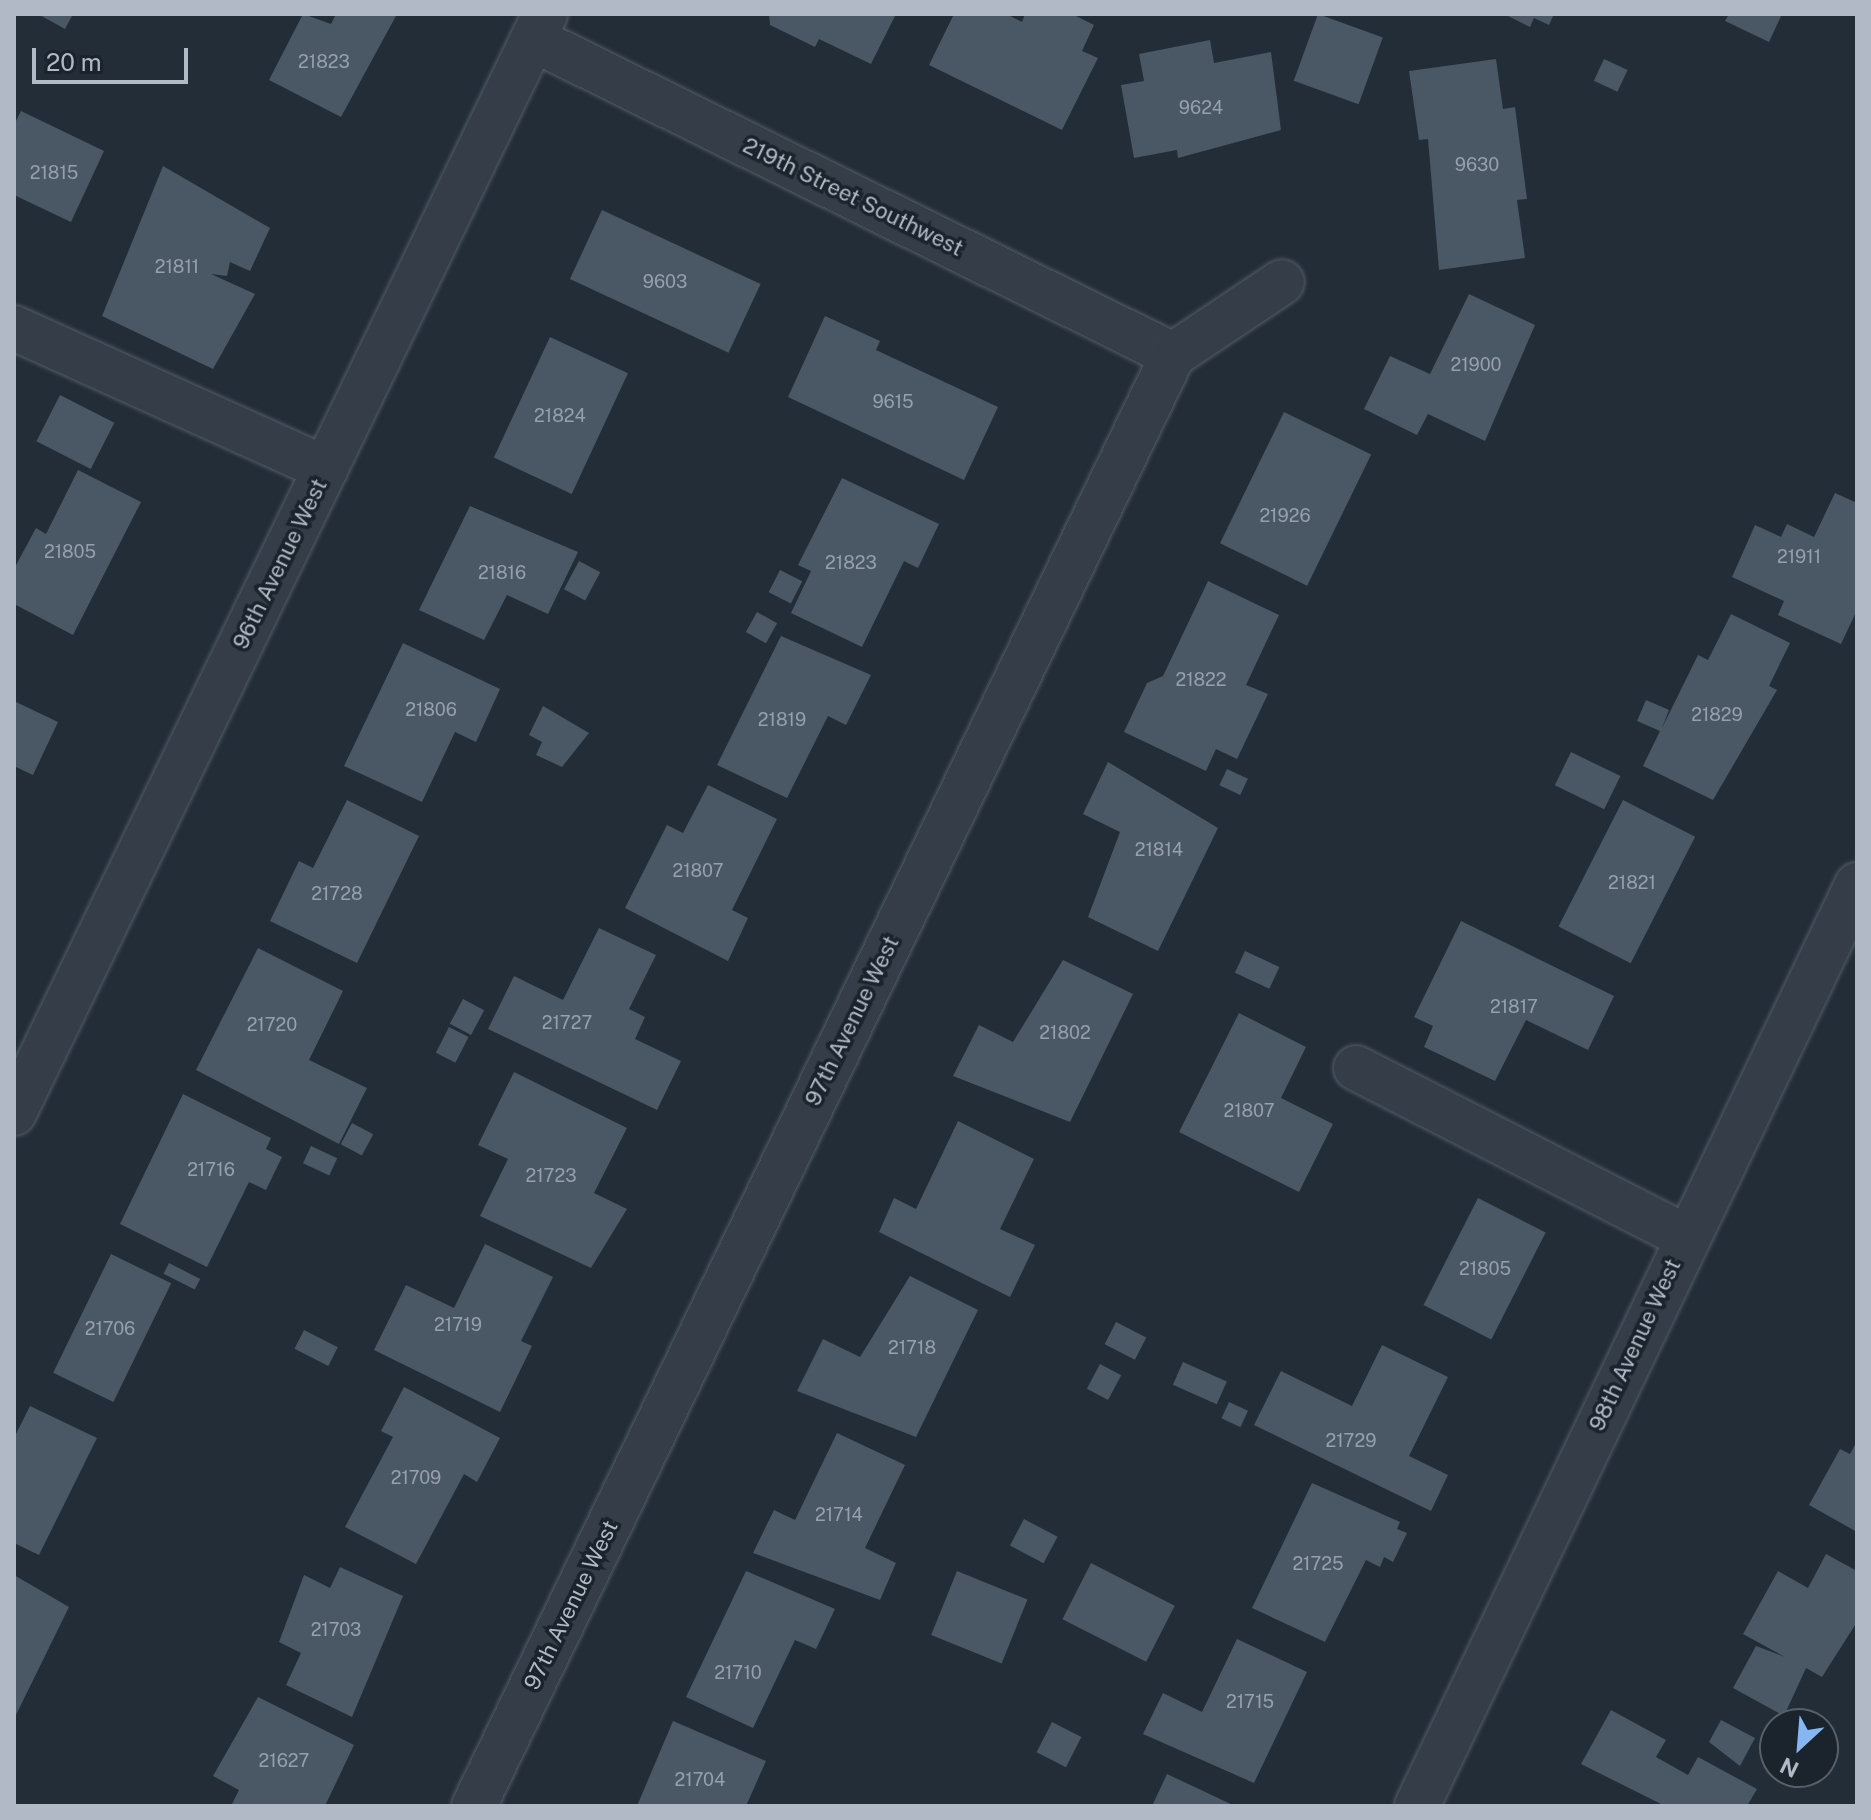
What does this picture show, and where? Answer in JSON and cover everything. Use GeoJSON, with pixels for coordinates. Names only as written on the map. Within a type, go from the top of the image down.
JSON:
{"type":"FeatureCollection","features":[{"type":"Feature","properties":{"kind":"street","name":"219th Street Southwest"},"geometry":{"type":"LineString","coordinates":[[539,26],[1173,355]]}},
{"type":"Feature","properties":{"kind":"street","name":"96th Avenue West"},"geometry":{"type":"LineString","coordinates":[[14,1113],[539,26]]}},
{"type":"Feature","properties":{"kind":"street"},"geometry":{"type":"LineString","coordinates":[[1173,355],[1282,282]]}},
{"type":"Feature","properties":{"kind":"street"},"geometry":{"type":"LineString","coordinates":[[14,328],[326,469]]}},
{"type":"Feature","properties":{"kind":"street","name":"97th Avenue West"},"geometry":{"type":"LineString","coordinates":[[474,1806],[1173,355]]}},
{"type":"Feature","properties":{"kind":"street","name":"98th Avenue West"},"geometry":{"type":"LineString","coordinates":[[1417,1806],[1686,1237],[1857,885]]}},
{"type":"Feature","properties":{"kind":"street"},"geometry":{"type":"LineString","coordinates":[[1356,1068],[1686,1237]]}},
{"type":"Feature","properties":{"kind":"building"},"geometry":{"type":"Polygon","coordinates":[[[38,14],[73,14],[65,29],[38,14]]]}},
{"type":"Feature","properties":{"kind":"building"},"geometry":{"type":"Polygon","coordinates":[[[303,14],[331,24],[336,14],[397,14],[341,117],[269,80],[303,14]]]}},
{"type":"Feature","properties":{"kind":"building"},"geometry":{"type":"Polygon","coordinates":[[[769,14],[896,14],[871,64],[819,39],[815,47],[770,25],[769,14]]]}},
{"type":"Feature","properties":{"kind":"building"},"geometry":{"type":"Polygon","coordinates":[[[954,14],[1006,14],[1022,22],[1025,14],[1072,14],[1094,25],[1082,51],[1098,58],[1062,130],[929,65],[954,14]]]}},
{"type":"Feature","properties":{"kind":"building"},"geometry":{"type":"Polygon","coordinates":[[[1318,14],[1383,38],[1359,104],[1294,81],[1318,14]]]}},
{"type":"Feature","properties":{"kind":"building"},"geometry":{"type":"Polygon","coordinates":[[[1504,14],[1554,14],[1549,25],[1534,18],[1530,27],[1504,14]]]}},
{"type":"Feature","properties":{"kind":"building"},"geometry":{"type":"Polygon","coordinates":[[[1729,14],[1782,14],[1769,42],[1725,21],[1729,14]]]}},
{"type":"Feature","properties":{"kind":"building"},"geometry":{"type":"Polygon","coordinates":[[[1210,40],[1214,63],[1271,52],[1281,130],[1178,158],[1177,150],[1134,158],[1121,85],[1144,81],[1139,54],[1210,40]]]}},
{"type":"Feature","properties":{"kind":"building"},"geometry":{"type":"Polygon","coordinates":[[[1496,59],[1503,109],[1515,107],[1527,199],[1517,200],[1525,258],[1439,270],[1428,139],[1419,140],[1409,71],[1496,59]]]}},
{"type":"Feature","properties":{"kind":"building"},"geometry":{"type":"Polygon","coordinates":[[[1604,59],[1628,70],[1617,92],[1594,81],[1604,59]]]}},
{"type":"Feature","properties":{"kind":"building"},"geometry":{"type":"Polygon","coordinates":[[[21,111],[104,151],[71,222],[14,195],[14,125],[21,111]]]}},
{"type":"Feature","properties":{"kind":"building"},"geometry":{"type":"Polygon","coordinates":[[[163,166],[270,228],[250,271],[230,262],[227,276],[211,274],[255,294],[213,369],[102,316],[163,166]]]}},
{"type":"Feature","properties":{"kind":"building"},"geometry":{"type":"Polygon","coordinates":[[[602,210],[761,284],[728,353],[570,279],[602,210]]]}},
{"type":"Feature","properties":{"kind":"building"},"geometry":{"type":"Polygon","coordinates":[[[1469,294],[1535,325],[1485,441],[1428,414],[1417,435],[1364,409],[1390,356],[1430,374],[1469,294]]]}},
{"type":"Feature","properties":{"kind":"building"},"geometry":{"type":"Polygon","coordinates":[[[825,316],[880,341],[876,350],[998,407],[964,480],[788,397],[825,316]]]}},
{"type":"Feature","properties":{"kind":"building"},"geometry":{"type":"Polygon","coordinates":[[[550,337],[628,373],[572,494],[494,458],[550,337]]]}},
{"type":"Feature","properties":{"kind":"building"},"geometry":{"type":"Polygon","coordinates":[[[60,395],[114,423],[91,469],[36,441],[60,395]]]}},
{"type":"Feature","properties":{"kind":"building"},"geometry":{"type":"Polygon","coordinates":[[[1284,412],[1371,455],[1307,586],[1220,543],[1284,412]]]}},
{"type":"Feature","properties":{"kind":"building"},"geometry":{"type":"Polygon","coordinates":[[[78,470],[141,502],[73,635],[14,604],[14,569],[36,528],[46,534],[78,470]]]}},
{"type":"Feature","properties":{"kind":"building"},"geometry":{"type":"Polygon","coordinates":[[[842,478],[939,524],[918,568],[904,561],[862,647],[791,613],[811,571],[798,565],[842,478]]]}},
{"type":"Feature","properties":{"kind":"building"},"geometry":{"type":"Polygon","coordinates":[[[1835,493],[1857,503],[1857,610],[1841,644],[1778,615],[1784,601],[1732,577],[1755,525],[1781,537],[1787,524],[1814,537],[1835,493]]]}},
{"type":"Feature","properties":{"kind":"building"},"geometry":{"type":"Polygon","coordinates":[[[470,506],[578,552],[548,614],[507,595],[484,640],[419,610],[470,506]]]}},
{"type":"Feature","properties":{"kind":"building"},"geometry":{"type":"Polygon","coordinates":[[[579,561],[600,572],[585,601],[564,589],[579,561]]]}},
{"type":"Feature","properties":{"kind":"building"},"geometry":{"type":"Polygon","coordinates":[[[780,570],[802,581],[791,604],[769,592],[780,570]]]}},
{"type":"Feature","properties":{"kind":"building"},"geometry":{"type":"Polygon","coordinates":[[[1208,581],[1279,615],[1246,685],[1268,694],[1237,759],[1216,749],[1206,771],[1124,732],[1147,683],[1163,676],[1208,581]]]}},
{"type":"Feature","properties":{"kind":"building"},"geometry":{"type":"Polygon","coordinates":[[[757,612],[777,623],[766,643],[746,632],[757,612]]]}},
{"type":"Feature","properties":{"kind":"building"},"geometry":{"type":"Polygon","coordinates":[[[1731,614],[1790,643],[1769,686],[1777,690],[1713,800],[1643,766],[1660,731],[1637,721],[1646,700],[1669,710],[1662,728],[1698,655],[1708,660],[1731,614]]]}},
{"type":"Feature","properties":{"kind":"building"},"geometry":{"type":"Polygon","coordinates":[[[781,636],[871,675],[846,725],[828,716],[787,798],[717,765],[781,636]]]}},
{"type":"Feature","properties":{"kind":"building"},"geometry":{"type":"Polygon","coordinates":[[[403,643],[500,689],[476,742],[455,732],[422,802],[344,766],[403,643]]]}},
{"type":"Feature","properties":{"kind":"building"},"geometry":{"type":"Polygon","coordinates":[[[14,701],[58,722],[33,775],[14,766],[14,701]]]}},
{"type":"Feature","properties":{"kind":"building"},"geometry":{"type":"Polygon","coordinates":[[[543,706],[589,733],[562,767],[536,755],[542,742],[529,735],[543,706]]]}},
{"type":"Feature","properties":{"kind":"building"},"geometry":{"type":"Polygon","coordinates":[[[1571,752],[1620,776],[1604,809],[1555,785],[1571,752]]]}},
{"type":"Feature","properties":{"kind":"building"},"geometry":{"type":"Polygon","coordinates":[[[1108,762],[1218,828],[1158,951],[1088,917],[1120,832],[1083,814],[1108,762]]]}},
{"type":"Feature","properties":{"kind":"building"},"geometry":{"type":"Polygon","coordinates":[[[1227,769],[1248,779],[1240,795],[1219,785],[1227,769]]]}},
{"type":"Feature","properties":{"kind":"building"},"geometry":{"type":"Polygon","coordinates":[[[708,785],[777,819],[732,910],[748,918],[728,961],[625,908],[667,825],[683,833],[708,785]]]}},
{"type":"Feature","properties":{"kind":"building"},"geometry":{"type":"Polygon","coordinates":[[[347,800],[419,836],[357,963],[270,921],[299,861],[313,868],[347,800]]]}},
{"type":"Feature","properties":{"kind":"building"},"geometry":{"type":"Polygon","coordinates":[[[1623,800],[1695,837],[1631,963],[1559,927],[1623,800]]]}},
{"type":"Feature","properties":{"kind":"building"},"geometry":{"type":"Polygon","coordinates":[[[1461,921],[1614,996],[1588,1050],[1526,1020],[1495,1081],[1424,1047],[1433,1026],[1414,1017],[1461,921]]]}},
{"type":"Feature","properties":{"kind":"building"},"geometry":{"type":"Polygon","coordinates":[[[599,928],[656,955],[629,1009],[645,1017],[635,1039],[681,1061],[657,1110],[488,1029],[514,976],[563,1000],[599,928]]]}},
{"type":"Feature","properties":{"kind":"building"},"geometry":{"type":"Polygon","coordinates":[[[258,948],[343,991],[309,1060],[367,1088],[339,1144],[196,1070],[258,948]]]}},
{"type":"Feature","properties":{"kind":"building"},"geometry":{"type":"Polygon","coordinates":[[[1245,951],[1279,967],[1269,989],[1235,973],[1245,951]]]}},
{"type":"Feature","properties":{"kind":"building"},"geometry":{"type":"Polygon","coordinates":[[[1063,960],[1133,994],[1070,1122],[953,1076],[979,1025],[1013,1042],[1063,960]]]}},
{"type":"Feature","properties":{"kind":"building"},"geometry":{"type":"Polygon","coordinates":[[[463,999],[484,1010],[471,1035],[450,1024],[463,999]]]}},
{"type":"Feature","properties":{"kind":"building"},"geometry":{"type":"Polygon","coordinates":[[[1239,1013],[1306,1047],[1281,1098],[1333,1124],[1299,1192],[1179,1132],[1239,1013]]]}},
{"type":"Feature","properties":{"kind":"building"},"geometry":{"type":"Polygon","coordinates":[[[449,1027],[469,1037],[455,1063],[436,1053],[449,1027]]]}},
{"type":"Feature","properties":{"kind":"building"},"geometry":{"type":"Polygon","coordinates":[[[514,1072],[627,1128],[594,1193],[627,1209],[591,1268],[480,1216],[508,1159],[478,1145],[514,1072]]]}},
{"type":"Feature","properties":{"kind":"building"},"geometry":{"type":"Polygon","coordinates":[[[183,1094],[271,1138],[266,1149],[282,1157],[266,1190],[249,1182],[207,1267],[120,1224],[183,1094]]]}},
{"type":"Feature","properties":{"kind":"building"},"geometry":{"type":"Polygon","coordinates":[[[958,1121],[1034,1159],[1000,1229],[1035,1245],[1010,1297],[879,1232],[894,1198],[916,1209],[958,1121]]]}},
{"type":"Feature","properties":{"kind":"building"},"geometry":{"type":"Polygon","coordinates":[[[352,1123],[373,1134],[362,1155],[341,1144],[352,1123]]]}},
{"type":"Feature","properties":{"kind":"building"},"geometry":{"type":"Polygon","coordinates":[[[311,1146],[337,1158],[329,1175],[303,1163],[311,1146]]]}},
{"type":"Feature","properties":{"kind":"building"},"geometry":{"type":"Polygon","coordinates":[[[1478,1198],[1546,1233],[1491,1339],[1424,1305],[1478,1198]]]}},
{"type":"Feature","properties":{"kind":"building"},"geometry":{"type":"Polygon","coordinates":[[[485,1244],[553,1277],[521,1341],[532,1346],[500,1412],[374,1350],[406,1285],[454,1308],[485,1244]]]}},
{"type":"Feature","properties":{"kind":"building"},"geometry":{"type":"Polygon","coordinates":[[[111,1254],[171,1283],[113,1402],[53,1373],[111,1254]]]}},
{"type":"Feature","properties":{"kind":"building"},"geometry":{"type":"Polygon","coordinates":[[[169,1263],[200,1279],[195,1290],[164,1274],[169,1263]]]}},
{"type":"Feature","properties":{"kind":"building"},"geometry":{"type":"Polygon","coordinates":[[[910,1276],[978,1310],[916,1437],[797,1391],[823,1339],[860,1357],[910,1276]]]}},
{"type":"Feature","properties":{"kind":"building"},"geometry":{"type":"Polygon","coordinates":[[[1116,1322],[1146,1337],[1135,1360],[1105,1344],[1116,1322]]]}},
{"type":"Feature","properties":{"kind":"building"},"geometry":{"type":"Polygon","coordinates":[[[304,1330],[338,1347],[328,1366],[294,1349],[304,1330]]]}},
{"type":"Feature","properties":{"kind":"building"},"geometry":{"type":"Polygon","coordinates":[[[1382,1345],[1448,1377],[1409,1456],[1448,1475],[1431,1511],[1254,1425],[1281,1371],[1352,1406],[1382,1345]]]}},
{"type":"Feature","properties":{"kind":"building"},"geometry":{"type":"Polygon","coordinates":[[[1183,1362],[1227,1382],[1217,1404],[1173,1385],[1183,1362]]]}},
{"type":"Feature","properties":{"kind":"building"},"geometry":{"type":"Polygon","coordinates":[[[1100,1364],[1121,1375],[1108,1400],[1087,1389],[1100,1364]]]}},
{"type":"Feature","properties":{"kind":"building"},"geometry":{"type":"Polygon","coordinates":[[[404,1387],[500,1438],[477,1482],[464,1474],[416,1564],[345,1527],[393,1437],[381,1431],[404,1387]]]}},
{"type":"Feature","properties":{"kind":"building"},"geometry":{"type":"Polygon","coordinates":[[[1229,1402],[1248,1411],[1240,1427],[1221,1418],[1229,1402]]]}},
{"type":"Feature","properties":{"kind":"building"},"geometry":{"type":"Polygon","coordinates":[[[30,1406],[97,1438],[39,1555],[14,1543],[14,1438],[30,1406]]]}},
{"type":"Feature","properties":{"kind":"building"},"geometry":{"type":"Polygon","coordinates":[[[837,1433],[905,1465],[865,1548],[896,1563],[880,1600],[753,1553],[774,1510],[795,1520],[837,1433]]]}},
{"type":"Feature","properties":{"kind":"building"},"geometry":{"type":"Polygon","coordinates":[[[1857,1441],[1857,1532],[1809,1505],[1840,1449],[1850,1454],[1857,1441]]]}},
{"type":"Feature","properties":{"kind":"building"},"geometry":{"type":"Polygon","coordinates":[[[1312,1483],[1400,1522],[1397,1529],[1407,1533],[1393,1562],[1384,1557],[1380,1567],[1366,1560],[1325,1642],[1252,1608],[1312,1483]]]}},
{"type":"Feature","properties":{"kind":"building"},"geometry":{"type":"Polygon","coordinates":[[[1024,1519],[1058,1537],[1043,1563],[1010,1545],[1024,1519]]]}},
{"type":"Feature","properties":{"kind":"building"},"geometry":{"type":"Polygon","coordinates":[[[1826,1554],[1857,1571],[1857,1622],[1822,1677],[1806,1668],[1788,1708],[1769,1708],[1733,1688],[1756,1646],[1785,1657],[1743,1634],[1778,1571],[1808,1588],[1826,1554]]]}},
{"type":"Feature","properties":{"kind":"building"},"geometry":{"type":"Polygon","coordinates":[[[1091,1563],[1175,1606],[1146,1662],[1062,1619],[1091,1563]]]}},
{"type":"Feature","properties":{"kind":"building"},"geometry":{"type":"Polygon","coordinates":[[[340,1567],[403,1596],[352,1717],[286,1685],[301,1653],[279,1642],[304,1575],[330,1588],[340,1567]]]}},
{"type":"Feature","properties":{"kind":"building"},"geometry":{"type":"Polygon","coordinates":[[[746,1571],[835,1609],[816,1649],[795,1640],[753,1728],[686,1697],[746,1571]]]}},
{"type":"Feature","properties":{"kind":"building"},"geometry":{"type":"Polygon","coordinates":[[[957,1571],[1027,1599],[1002,1663],[931,1635],[957,1571]]]}},
{"type":"Feature","properties":{"kind":"building"},"geometry":{"type":"Polygon","coordinates":[[[14,1575],[69,1607],[14,1719],[14,1575]]]}},
{"type":"Feature","properties":{"kind":"building"},"geometry":{"type":"Polygon","coordinates":[[[1237,1639],[1307,1672],[1254,1783],[1143,1734],[1163,1693],[1202,1712],[1237,1639]]]}},
{"type":"Feature","properties":{"kind":"building"},"geometry":{"type":"Polygon","coordinates":[[[258,1697],[354,1745],[325,1806],[231,1806],[239,1790],[213,1776],[258,1697]]]}},
{"type":"Feature","properties":{"kind":"building"},"geometry":{"type":"Polygon","coordinates":[[[1611,1710],[1666,1740],[1656,1757],[1688,1775],[1698,1757],[1757,1789],[1747,1806],[1665,1806],[1581,1764],[1611,1710]]]}},
{"type":"Feature","properties":{"kind":"building"},"geometry":{"type":"Polygon","coordinates":[[[1721,1720],[1755,1738],[1740,1766],[1709,1742],[1721,1720]]]}},
{"type":"Feature","properties":{"kind":"building"},"geometry":{"type":"Polygon","coordinates":[[[673,1721],[766,1761],[746,1806],[637,1806],[673,1721]]]}},
{"type":"Feature","properties":{"kind":"building"},"geometry":{"type":"Polygon","coordinates":[[[1052,1722],[1081,1737],[1066,1767],[1037,1752],[1052,1722]]]}},
{"type":"Feature","properties":{"kind":"building"},"geometry":{"type":"Polygon","coordinates":[[[1167,1774],[1235,1806],[1152,1806],[1167,1774]]]}}]}
